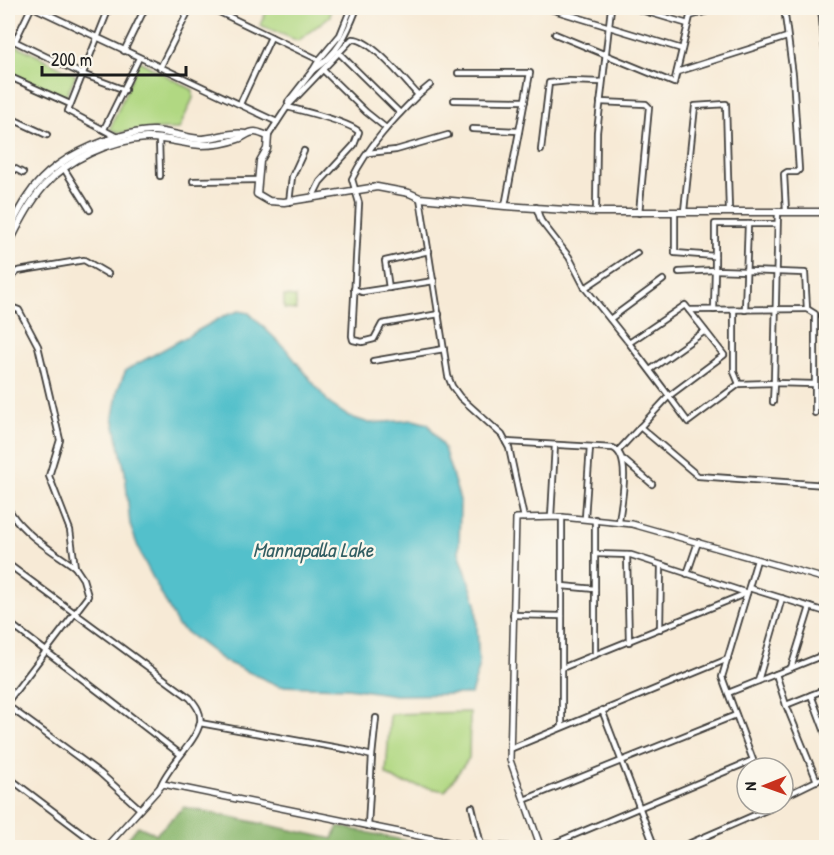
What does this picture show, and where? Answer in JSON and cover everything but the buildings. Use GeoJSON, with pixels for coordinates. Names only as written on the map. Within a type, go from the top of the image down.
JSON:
{"type":"FeatureCollection","features":[{"type":"Feature","properties":{"kind":"main road"},"geometry":{"type":"LineString","coordinates":[[8,245],[44,186],[77,152],[117,137],[154,131],[201,139],[254,132],[268,136],[267,149],[260,161],[257,180],[258,194],[269,201],[289,202],[377,187],[409,193],[420,198],[596,212],[729,210],[826,212]]}},
{"type":"Feature","properties":{"kind":"main road"},"geometry":{"type":"LineString","coordinates":[[8,232],[28,195],[45,175],[99,150],[126,140],[159,138],[201,145],[223,143],[239,139],[246,134]]}},
{"type":"Feature","properties":{"kind":"street"},"geometry":{"type":"LineString","coordinates":[[15,41],[33,8],[275,121]]}},
{"type":"Feature","properties":{"kind":"street"},"geometry":{"type":"LineString","coordinates":[[109,8],[68,111],[117,137]]}},
{"type":"Feature","properties":{"kind":"street"},"geometry":{"type":"LineString","coordinates":[[124,51],[145,8]]}},
{"type":"Feature","properties":{"kind":"street"},"geometry":{"type":"LineString","coordinates":[[160,68],[190,8]]}},
{"type":"Feature","properties":{"kind":"street"},"geometry":{"type":"LineString","coordinates":[[211,8],[319,60]]}},
{"type":"Feature","properties":{"kind":"street"},"geometry":{"type":"LineString","coordinates":[[268,136],[275,121],[340,35],[351,8]]}},
{"type":"Feature","properties":{"kind":"street"},"geometry":{"type":"LineString","coordinates":[[313,70],[325,63],[345,38],[357,8]]}},
{"type":"Feature","properties":{"kind":"street"},"geometry":{"type":"LineString","coordinates":[[547,8],[682,49]]}},
{"type":"Feature","properties":{"kind":"street"},"geometry":{"type":"LineString","coordinates":[[596,212],[596,154],[611,8]]}},
{"type":"Feature","properties":{"kind":"street"},"geometry":{"type":"LineString","coordinates":[[634,8],[688,24]]}},
{"type":"Feature","properties":{"kind":"street"},"geometry":{"type":"LineString","coordinates":[[555,34],[674,82],[692,8]]}},
{"type":"Feature","properties":{"kind":"street"},"geometry":{"type":"LineString","coordinates":[[690,16],[719,8]]}},
{"type":"Feature","properties":{"kind":"street"},"geometry":{"type":"LineString","coordinates":[[784,8],[793,75],[799,170],[784,174],[786,211]]}},
{"type":"Feature","properties":{"kind":"street"},"geometry":{"type":"LineString","coordinates":[[822,8],[826,61]]}},
{"type":"Feature","properties":{"kind":"street"},"geometry":{"type":"LineString","coordinates":[[240,104],[271,37]]}},
{"type":"Feature","properties":{"kind":"street"},"geometry":{"type":"LineString","coordinates":[[677,72],[787,37]]}},
{"type":"Feature","properties":{"kind":"street"},"geometry":{"type":"LineString","coordinates":[[8,38],[82,74],[125,90]]}},
{"type":"Feature","properties":{"kind":"street"},"geometry":{"type":"LineString","coordinates":[[275,121],[352,39],[363,40],[418,95]]}},
{"type":"Feature","properties":{"kind":"street"},"geometry":{"type":"LineString","coordinates":[[338,52],[400,113]]}},
{"type":"Feature","properties":{"kind":"street"},"geometry":{"type":"LineString","coordinates":[[104,129],[139,58]]}},
{"type":"Feature","properties":{"kind":"street"},"geometry":{"type":"LineString","coordinates":[[323,70],[386,128]]}},
{"type":"Feature","properties":{"kind":"street"},"geometry":{"type":"LineString","coordinates":[[458,73],[530,73],[506,206]]}},
{"type":"Feature","properties":{"kind":"street"},"geometry":{"type":"LineString","coordinates":[[8,76],[70,104]]}},
{"type":"Feature","properties":{"kind":"street"},"geometry":{"type":"LineString","coordinates":[[541,150],[549,83],[602,82]]}},
{"type":"Feature","properties":{"kind":"street"},"geometry":{"type":"LineString","coordinates":[[430,85],[386,128],[352,179],[358,203],[353,340],[362,342],[374,339],[382,324],[439,314]]}},
{"type":"Feature","properties":{"kind":"street"},"geometry":{"type":"LineString","coordinates":[[454,100],[525,101]]}},
{"type":"Feature","properties":{"kind":"street"},"geometry":{"type":"LineString","coordinates":[[600,102],[646,104],[649,107],[639,213]]}},
{"type":"Feature","properties":{"kind":"street"},"geometry":{"type":"LineString","coordinates":[[684,211],[695,106],[726,104],[729,210]]}},
{"type":"Feature","properties":{"kind":"street"},"geometry":{"type":"LineString","coordinates":[[287,107],[342,124],[359,132],[354,145],[320,182],[312,198]]}},
{"type":"Feature","properties":{"kind":"street"},"geometry":{"type":"LineString","coordinates":[[8,117],[47,135]]}},
{"type":"Feature","properties":{"kind":"street"},"geometry":{"type":"LineString","coordinates":[[472,129],[519,130]]}},
{"type":"Feature","properties":{"kind":"street"},"geometry":{"type":"LineString","coordinates":[[368,153],[396,150],[448,135]]}},
{"type":"Feature","properties":{"kind":"street"},"geometry":{"type":"LineString","coordinates":[[159,138],[160,176]]}},
{"type":"Feature","properties":{"kind":"street"},"geometry":{"type":"LineString","coordinates":[[289,202],[292,177],[304,150]]}},
{"type":"Feature","properties":{"kind":"street"},"geometry":{"type":"LineString","coordinates":[[8,165],[23,173]]}},
{"type":"Feature","properties":{"kind":"street"},"geometry":{"type":"LineString","coordinates":[[62,166],[90,210]]}},
{"type":"Feature","properties":{"kind":"street"},"geometry":{"type":"LineString","coordinates":[[193,181],[257,180]]}},
{"type":"Feature","properties":{"kind":"street"},"geometry":{"type":"LineString","coordinates":[[420,198],[452,386],[460,397],[502,435],[506,442],[524,518]]}},
{"type":"Feature","properties":{"kind":"street"},"geometry":{"type":"LineString","coordinates":[[536,207],[541,221],[569,257],[585,288],[688,422],[739,384],[815,384]]}},
{"type":"Feature","properties":{"kind":"street"},"geometry":{"type":"LineString","coordinates":[[773,402],[778,211]]}},
{"type":"Feature","properties":{"kind":"street"},"geometry":{"type":"LineString","coordinates":[[675,212],[675,254],[715,255]]}},
{"type":"Feature","properties":{"kind":"street"},"geometry":{"type":"LineString","coordinates":[[714,310],[715,224],[777,224]]}},
{"type":"Feature","properties":{"kind":"street"},"geometry":{"type":"LineString","coordinates":[[745,310],[748,224]]}},
{"type":"Feature","properties":{"kind":"street"},"geometry":{"type":"LineString","coordinates":[[389,288],[385,261],[429,251]]}},
{"type":"Feature","properties":{"kind":"street"},"geometry":{"type":"LineString","coordinates":[[585,288],[638,254]]}},
{"type":"Feature","properties":{"kind":"street"},"geometry":{"type":"LineString","coordinates":[[8,280],[18,271],[84,260],[108,274]]}},
{"type":"Feature","properties":{"kind":"street"},"geometry":{"type":"LineString","coordinates":[[679,272],[715,270],[805,273],[807,309]]}},
{"type":"Feature","properties":{"kind":"street"},"geometry":{"type":"LineString","coordinates":[[610,319],[663,280]]}},
{"type":"Feature","properties":{"kind":"street"},"geometry":{"type":"LineString","coordinates":[[354,290],[362,292],[434,281]]}},
{"type":"Feature","properties":{"kind":"street"},"geometry":{"type":"LineString","coordinates":[[618,450],[669,396],[724,356],[685,305],[629,343]]}},
{"type":"Feature","properties":{"kind":"street"},"geometry":{"type":"LineString","coordinates":[[8,306],[19,310],[38,346],[60,440],[49,476],[70,530],[75,567]]}},
{"type":"Feature","properties":{"kind":"street"},"geometry":{"type":"LineString","coordinates":[[689,310],[807,309],[815,314],[815,413]]}},
{"type":"Feature","properties":{"kind":"street"},"geometry":{"type":"LineString","coordinates":[[734,310],[734,372],[739,384]]}},
{"type":"Feature","properties":{"kind":"street"},"geometry":{"type":"LineString","coordinates":[[650,370],[705,331]]}},
{"type":"Feature","properties":{"kind":"street"},"geometry":{"type":"LineString","coordinates":[[373,361],[444,349]]}},
{"type":"Feature","properties":{"kind":"street"},"geometry":{"type":"LineString","coordinates":[[640,427],[699,476],[826,485]]}},
{"type":"Feature","properties":{"kind":"street"},"geometry":{"type":"LineString","coordinates":[[506,442],[618,450]]}},
{"type":"Feature","properties":{"kind":"street"},"geometry":{"type":"LineString","coordinates":[[551,517],[555,445]]}},
{"type":"Feature","properties":{"kind":"street"},"geometry":{"type":"LineString","coordinates":[[585,518],[590,447]]}},
{"type":"Feature","properties":{"kind":"street"},"geometry":{"type":"LineString","coordinates":[[618,450],[624,459],[652,484]]}},
{"type":"Feature","properties":{"kind":"street"},"geometry":{"type":"LineString","coordinates":[[620,522],[624,459]]}},
{"type":"Feature","properties":{"kind":"street"},"geometry":{"type":"LineString","coordinates":[[11,513],[30,534],[75,567],[83,579],[88,596],[8,703],[100,773],[140,809]]}},
{"type":"Feature","properties":{"kind":"street"},"geometry":{"type":"LineString","coordinates":[[562,517],[562,726]]}},
{"type":"Feature","properties":{"kind":"street"},"geometry":{"type":"LineString","coordinates":[[735,767],[542,848],[510,760],[516,518],[585,518],[632,524],[826,579]]}},
{"type":"Feature","properties":{"kind":"street"},"geometry":{"type":"LineString","coordinates":[[594,519],[595,656]]}},
{"type":"Feature","properties":{"kind":"street"},"geometry":{"type":"LineString","coordinates":[[687,574],[698,543]]}},
{"type":"Feature","properties":{"kind":"street"},"geometry":{"type":"LineString","coordinates":[[595,554],[627,555],[826,612]]}},
{"type":"Feature","properties":{"kind":"street"},"geometry":{"type":"LineString","coordinates":[[627,555],[629,642]]}},
{"type":"Feature","properties":{"kind":"street"},"geometry":{"type":"LineString","coordinates":[[752,756],[722,677],[757,560]]}},
{"type":"Feature","properties":{"kind":"street"},"geometry":{"type":"LineString","coordinates":[[8,564],[197,706],[200,723],[159,788]]}},
{"type":"Feature","properties":{"kind":"street"},"geometry":{"type":"LineString","coordinates":[[660,629],[661,565]]}},
{"type":"Feature","properties":{"kind":"street"},"geometry":{"type":"LineString","coordinates":[[562,586],[595,589]]}},
{"type":"Feature","properties":{"kind":"street"},"geometry":{"type":"LineString","coordinates":[[562,668],[748,591]]}},
{"type":"Feature","properties":{"kind":"street"},"geometry":{"type":"LineString","coordinates":[[758,681],[782,598]]}},
{"type":"Feature","properties":{"kind":"street"},"geometry":{"type":"LineString","coordinates":[[791,668],[810,607]]}},
{"type":"Feature","properties":{"kind":"street"},"geometry":{"type":"LineString","coordinates":[[513,615],[562,616]]}},
{"type":"Feature","properties":{"kind":"street"},"geometry":{"type":"LineString","coordinates":[[8,622],[180,754]]}},
{"type":"Feature","properties":{"kind":"street"},"geometry":{"type":"LineString","coordinates":[[728,693],[826,654]]}},
{"type":"Feature","properties":{"kind":"street"},"geometry":{"type":"LineString","coordinates":[[510,749],[728,659]]}},
{"type":"Feature","properties":{"kind":"street"},"geometry":{"type":"LineString","coordinates":[[776,674],[817,781]]}},
{"type":"Feature","properties":{"kind":"street"},"geometry":{"type":"LineString","coordinates":[[786,705],[826,689]]}},
{"type":"Feature","properties":{"kind":"street"},"geometry":{"type":"LineString","coordinates":[[811,695],[824,720],[826,735]]}},
{"type":"Feature","properties":{"kind":"street"},"geometry":{"type":"LineString","coordinates":[[603,710],[655,848]]}},
{"type":"Feature","properties":{"kind":"street"},"geometry":{"type":"LineString","coordinates":[[524,800],[736,714]]}},
{"type":"Feature","properties":{"kind":"street"},"geometry":{"type":"LineString","coordinates":[[368,825],[376,718]]}},
{"type":"Feature","properties":{"kind":"street"},"geometry":{"type":"LineString","coordinates":[[200,723],[372,756]]}},
{"type":"Feature","properties":{"kind":"street"},"geometry":{"type":"LineString","coordinates":[[795,791],[826,776]]}},
{"type":"Feature","properties":{"kind":"street"},"geometry":{"type":"LineString","coordinates":[[8,777],[104,848],[163,784],[471,846],[530,848]]}},
{"type":"Feature","properties":{"kind":"street"},"geometry":{"type":"LineString","coordinates":[[472,807],[481,845]]}},
{"type":"Feature","properties":{"kind":"street"},"geometry":{"type":"LineString","coordinates":[[679,848],[753,816]]}},
{"type":"Feature","properties":{"kind":"street"},"geometry":{"type":"LineString","coordinates":[[439,840],[440,848]]}},
{"type":"Feature","properties":{"kind":"green space"},"geometry":{"type":"Polygon","coordinates":[[[268,8],[330,8],[330,16],[298,41],[260,25],[268,8]]]}},
{"type":"Feature","properties":{"kind":"green space"},"geometry":{"type":"Polygon","coordinates":[[[8,41],[76,75],[64,100],[8,74],[8,41]]]}},
{"type":"Feature","properties":{"kind":"green space"},"geometry":{"type":"Polygon","coordinates":[[[139,61],[193,90],[193,98],[179,129],[118,133],[110,129],[139,61]]]}},
{"type":"Feature","properties":{"kind":"green space"},"geometry":{"type":"Polygon","coordinates":[[[284,296],[296,297],[296,310],[284,309],[284,296]]]}},
{"type":"Feature","properties":{"kind":"green space"},"geometry":{"type":"Polygon","coordinates":[[[470,712],[469,758],[445,791],[399,782],[386,774],[390,714],[470,712]]]}},
{"type":"Feature","properties":{"kind":"green space"},"geometry":{"type":"Polygon","coordinates":[[[184,807],[333,839],[338,826],[434,847],[121,847],[138,826],[156,834],[184,807]]]}},
{"type":"Feature","properties":{"kind":"water","name":"Mannapalla Lake"},"geometry":{"type":"Polygon","coordinates":[[[239,311],[249,313],[286,349],[330,404],[348,416],[369,423],[413,420],[428,424],[444,448],[460,500],[459,552],[476,603],[479,668],[471,694],[395,695],[348,688],[279,686],[224,661],[178,626],[141,555],[130,525],[125,472],[113,417],[118,389],[126,370],[224,316],[239,311]]]}}]}
